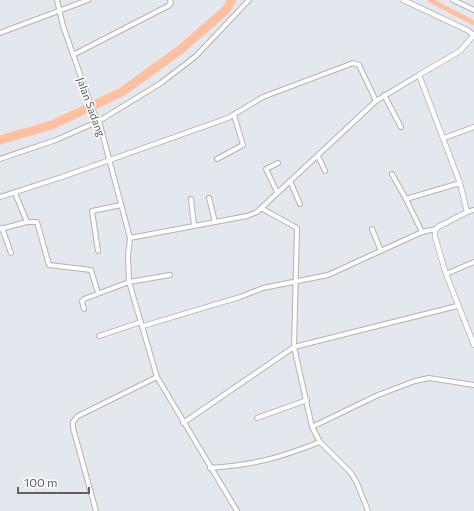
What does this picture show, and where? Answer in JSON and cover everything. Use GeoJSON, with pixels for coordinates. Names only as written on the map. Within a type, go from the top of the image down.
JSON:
{"type":"FeatureCollection","features":[{"type":"Feature","properties":{"kind":"street","name":"Jalan Sadang"},"geometry":{"type":"LineString","coordinates":[[57,0],[58,11],[88,98],[93,111],[99,120],[108,160],[130,238]]}},
{"type":"Feature","properties":{"kind":"street"},"geometry":{"type":"LineString","coordinates":[[0,33],[88,0]]}},
{"type":"Feature","properties":{"kind":"street"},"geometry":{"type":"LineString","coordinates":[[73,55],[168,6],[171,4],[170,0]]}},
{"type":"Feature","properties":{"kind":"street"},"geometry":{"type":"LineString","coordinates":[[0,159],[56,140],[99,120],[161,83],[196,56],[249,0]]}},
{"type":"Feature","properties":{"kind":"street"},"geometry":{"type":"LineString","coordinates":[[237,511],[156,377],[129,282],[128,256],[130,238],[247,216],[262,208],[277,192],[318,156],[376,101],[464,48],[474,35],[403,0]]}},
{"type":"Feature","properties":{"kind":"street"},"geometry":{"type":"LineString","coordinates":[[453,0],[474,10]]}},
{"type":"Feature","properties":{"kind":"street"},"geometry":{"type":"LineString","coordinates":[[0,197],[234,115],[263,97],[355,62],[359,65],[376,101]]}},
{"type":"Feature","properties":{"kind":"street"},"geometry":{"type":"LineString","coordinates":[[419,75],[460,183],[467,212]]}},
{"type":"Feature","properties":{"kind":"street"},"geometry":{"type":"LineString","coordinates":[[384,95],[402,127]]}},
{"type":"Feature","properties":{"kind":"street"},"geometry":{"type":"LineString","coordinates":[[217,159],[243,145],[234,115]]}},
{"type":"Feature","properties":{"kind":"street"},"geometry":{"type":"LineString","coordinates":[[444,138],[474,127]]}},
{"type":"Feature","properties":{"kind":"street"},"geometry":{"type":"LineString","coordinates":[[318,156],[325,171]]}},
{"type":"Feature","properties":{"kind":"street"},"geometry":{"type":"LineString","coordinates":[[277,192],[266,169],[278,163]]}},
{"type":"Feature","properties":{"kind":"street"},"geometry":{"type":"LineString","coordinates":[[392,174],[406,198],[422,232]]}},
{"type":"Feature","properties":{"kind":"street"},"geometry":{"type":"LineString","coordinates":[[290,181],[300,204]]}},
{"type":"Feature","properties":{"kind":"street"},"geometry":{"type":"LineString","coordinates":[[406,198],[460,183]]}},
{"type":"Feature","properties":{"kind":"street"},"geometry":{"type":"LineString","coordinates":[[15,193],[27,222]]}},
{"type":"Feature","properties":{"kind":"street"},"geometry":{"type":"LineString","coordinates":[[209,198],[215,222]]}},
{"type":"Feature","properties":{"kind":"street"},"geometry":{"type":"LineString","coordinates":[[190,199],[194,225]]}},
{"type":"Feature","properties":{"kind":"street"},"geometry":{"type":"LineString","coordinates":[[98,251],[92,211],[121,205]]}},
{"type":"Feature","properties":{"kind":"street"},"geometry":{"type":"LineString","coordinates":[[262,208],[270,215],[296,227],[294,347],[312,427],[320,442],[351,473],[357,483],[368,511]]}},
{"type":"Feature","properties":{"kind":"street"},"geometry":{"type":"LineString","coordinates":[[99,336],[240,297],[263,288],[328,275],[422,232],[436,229],[467,212],[474,210]]}},
{"type":"Feature","properties":{"kind":"street"},"geometry":{"type":"LineString","coordinates":[[11,253],[1,229],[27,222],[36,222],[49,265],[91,270],[98,293]]}},
{"type":"Feature","properties":{"kind":"street"},"geometry":{"type":"LineString","coordinates":[[372,229],[381,251]]}},
{"type":"Feature","properties":{"kind":"street"},"geometry":{"type":"LineString","coordinates":[[436,229],[435,237],[446,274],[474,345]]}},
{"type":"Feature","properties":{"kind":"street"},"geometry":{"type":"LineString","coordinates":[[446,274],[474,262]]}},
{"type":"Feature","properties":{"kind":"street"},"geometry":{"type":"LineString","coordinates":[[84,309],[83,300],[98,293],[129,282],[170,275]]}},
{"type":"Feature","properties":{"kind":"street"},"geometry":{"type":"LineString","coordinates":[[183,423],[294,347],[458,306]]}},
{"type":"Feature","properties":{"kind":"street"},"geometry":{"type":"LineString","coordinates":[[96,511],[73,428],[73,422],[78,416],[156,377]]}},
{"type":"Feature","properties":{"kind":"street"},"geometry":{"type":"LineString","coordinates":[[312,427],[378,395],[415,381],[428,378],[474,384]]}},
{"type":"Feature","properties":{"kind":"street"},"geometry":{"type":"LineString","coordinates":[[257,418],[307,400]]}},
{"type":"Feature","properties":{"kind":"street"},"geometry":{"type":"LineString","coordinates":[[210,468],[240,466],[265,462],[320,442]]}},
{"type":"Feature","properties":{"kind":"waterway"},"geometry":{"type":"LineString","coordinates":[[0,140],[52,125],[122,92],[180,50],[226,10],[232,0]]}},
{"type":"Feature","properties":{"kind":"waterway"},"geometry":{"type":"LineString","coordinates":[[430,0],[474,23]]}}]}
